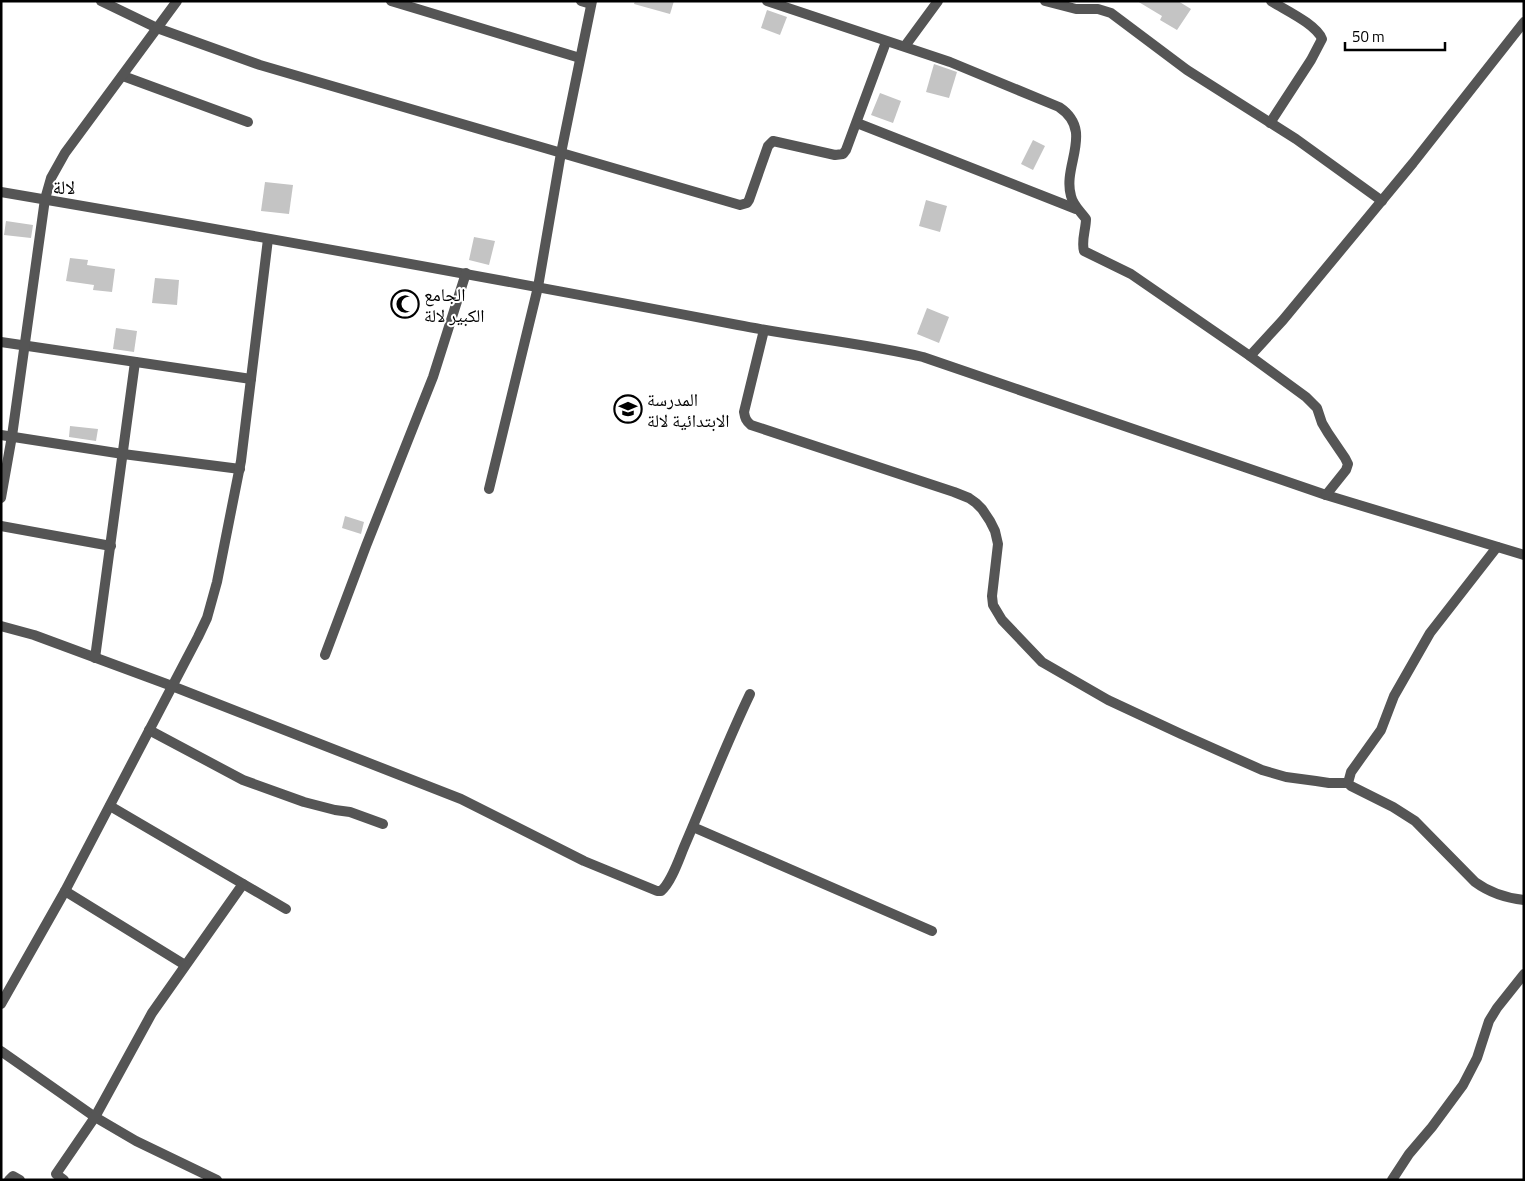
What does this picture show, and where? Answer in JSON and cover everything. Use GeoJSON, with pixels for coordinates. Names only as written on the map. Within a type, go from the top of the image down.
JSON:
{"type":"FeatureCollection","features":[{"type":"Feature","properties":{"kind":"street"},"geometry":{"type":"LineString","coordinates":[[101,1],[157,28],[260,65],[740,204],[749,200],[770,143],[778,141],[835,155],[843,154],[857,123],[886,42]]}},
{"type":"Feature","properties":{"kind":"street"},"geometry":{"type":"LineString","coordinates":[[1,498],[12,436],[45,200],[51,178],[66,153],[177,1]]}},
{"type":"Feature","properties":{"kind":"street"},"geometry":{"type":"LineString","coordinates":[[391,1],[580,58]]}},
{"type":"Feature","properties":{"kind":"street"},"geometry":{"type":"LineString","coordinates":[[767,1],[950,62],[1065,111],[1076,134],[1077,142],[1070,176],[1070,195],[1076,209],[1086,219],[1084,251],[1131,274],[1250,356],[1306,397],[1317,408],[1322,423],[1348,464],[1346,470],[1326,495]]}},
{"type":"Feature","properties":{"kind":"street"},"geometry":{"type":"LineString","coordinates":[[799,12],[803,1]]}},
{"type":"Feature","properties":{"kind":"street"},"geometry":{"type":"LineString","coordinates":[[905,46],[938,1]]}},
{"type":"Feature","properties":{"kind":"street"},"geometry":{"type":"LineString","coordinates":[[1045,1],[1076,9],[1098,9],[1110,13],[1186,70],[1304,144],[1382,201]]}},
{"type":"Feature","properties":{"kind":"street"},"geometry":{"type":"LineString","coordinates":[[1270,123],[1311,60],[1322,39],[1312,26],[1271,1]]}},
{"type":"Feature","properties":{"kind":"street"},"geometry":{"type":"LineString","coordinates":[[489,489],[538,286],[580,58],[588,2]]}},
{"type":"Feature","properties":{"kind":"street"},"geometry":{"type":"LineString","coordinates":[[1250,356],[1382,201],[1524,22]]}},
{"type":"Feature","properties":{"kind":"street"},"geometry":{"type":"LineString","coordinates":[[123,76],[248,122]]}},
{"type":"Feature","properties":{"kind":"street"},"geometry":{"type":"LineString","coordinates":[[857,123],[1076,209]]}},
{"type":"Feature","properties":{"kind":"street"},"geometry":{"type":"LineString","coordinates":[[1,192],[538,286],[764,330],[923,356],[1326,495],[1524,555]]}},
{"type":"Feature","properties":{"kind":"street"},"geometry":{"type":"LineString","coordinates":[[1,1004],[65,891],[207,618],[217,582],[240,469],[268,239]]}},
{"type":"Feature","properties":{"kind":"street"},"geometry":{"type":"LineString","coordinates":[[325,655],[433,377],[466,274]]}},
{"type":"Feature","properties":{"kind":"street"},"geometry":{"type":"LineString","coordinates":[[764,330],[744,412],[747,422],[751,425],[954,492],[976,503],[990,520],[998,544],[992,589],[994,605],[1002,620],[1042,662],[1108,700],[1250,765],[1286,777],[1329,784],[1348,783],[1415,821],[1475,882],[1485,889],[1508,898],[1524,900]]}},
{"type":"Feature","properties":{"kind":"street"},"geometry":{"type":"LineString","coordinates":[[1,342],[251,379]]}},
{"type":"Feature","properties":{"kind":"street"},"geometry":{"type":"LineString","coordinates":[[95,658],[135,362]]}},
{"type":"Feature","properties":{"kind":"street"},"geometry":{"type":"LineString","coordinates":[[1,435],[123,454],[240,469]]}},
{"type":"Feature","properties":{"kind":"street"},"geometry":{"type":"LineString","coordinates":[[1,526],[111,546]]}},
{"type":"Feature","properties":{"kind":"street"},"geometry":{"type":"LineString","coordinates":[[1348,783],[1351,772],[1381,730],[1394,696],[1430,633],[1497,547]]}},
{"type":"Feature","properties":{"kind":"street"},"geometry":{"type":"LineString","coordinates":[[1,626],[34,635],[172,686],[461,798],[584,861],[657,891],[661,891],[666,887],[750,694]]}},
{"type":"Feature","properties":{"kind":"street"},"geometry":{"type":"LineString","coordinates":[[149,730],[243,780],[297,800],[334,810],[350,812],[384,824]]}},
{"type":"Feature","properties":{"kind":"street"},"geometry":{"type":"LineString","coordinates":[[110,806],[286,909]]}},
{"type":"Feature","properties":{"kind":"street"},"geometry":{"type":"LineString","coordinates":[[693,827],[932,931]]}},
{"type":"Feature","properties":{"kind":"street"},"geometry":{"type":"LineString","coordinates":[[57,1178],[95,1117],[152,1013],[243,884]]}},
{"type":"Feature","properties":{"kind":"street"},"geometry":{"type":"LineString","coordinates":[[65,891],[185,965]]}},
{"type":"Feature","properties":{"kind":"street"},"geometry":{"type":"LineString","coordinates":[[1392,1180],[1409,1154],[1463,1085],[1477,1058],[1489,1022],[1497,1008],[1524,974]]}},
{"type":"Feature","properties":{"kind":"street"},"geometry":{"type":"LineString","coordinates":[[1,1051],[95,1117],[136,1141],[217,1180]]}},
{"type":"Feature","properties":{"kind":"street"},"geometry":{"type":"LineString","coordinates":[[8,1180],[13,1176],[20,1180]]}},
{"type":"Feature","properties":{"kind":"building"},"geometry":{"type":"Polygon","coordinates":[[[635,1],[674,1],[670,14],[634,4],[635,1]]]}},
{"type":"Feature","properties":{"kind":"building"},"geometry":{"type":"Polygon","coordinates":[[[1137,1],[1178,1],[1191,9],[1177,30],[1160,20],[1162,16],[1137,1]]]}},
{"type":"Feature","properties":{"kind":"building"},"geometry":{"type":"Polygon","coordinates":[[[767,10],[787,17],[780,35],[761,28],[767,10]]]}},
{"type":"Feature","properties":{"kind":"building"},"geometry":{"type":"Polygon","coordinates":[[[934,64],[957,72],[949,98],[926,92],[934,64]]]}},
{"type":"Feature","properties":{"kind":"building"},"geometry":{"type":"Polygon","coordinates":[[[880,93],[901,101],[893,123],[871,115],[880,93]]]}},
{"type":"Feature","properties":{"kind":"building"},"geometry":{"type":"Polygon","coordinates":[[[1033,140],[1045,146],[1033,170],[1021,164],[1033,140]]]}},
{"type":"Feature","properties":{"kind":"building"},"geometry":{"type":"Polygon","coordinates":[[[265,182],[293,185],[289,214],[261,211],[265,182]]]}},
{"type":"Feature","properties":{"kind":"building"},"geometry":{"type":"Polygon","coordinates":[[[926,200],[947,206],[940,232],[919,226],[926,200]]]}},
{"type":"Feature","properties":{"kind":"building"},"geometry":{"type":"Polygon","coordinates":[[[6,221],[33,225],[31,238],[4,235],[6,221]]]}},
{"type":"Feature","properties":{"kind":"building"},"geometry":{"type":"Polygon","coordinates":[[[474,237],[495,241],[489,265],[469,260],[474,237]]]}},
{"type":"Feature","properties":{"kind":"building"},"geometry":{"type":"Polygon","coordinates":[[[70,258],[88,260],[87,265],[115,269],[112,292],[93,290],[94,285],[66,281],[70,258]]]}},
{"type":"Feature","properties":{"kind":"building"},"geometry":{"type":"Polygon","coordinates":[[[155,278],[179,280],[177,305],[152,303],[155,278]]]}},
{"type":"Feature","properties":{"kind":"building"},"geometry":{"type":"Polygon","coordinates":[[[927,308],[949,317],[939,343],[917,334],[927,308]]]}},
{"type":"Feature","properties":{"kind":"building"},"geometry":{"type":"Polygon","coordinates":[[[116,328],[137,331],[134,352],[113,349],[116,328]]]}},
{"type":"Feature","properties":{"kind":"building"},"geometry":{"type":"Polygon","coordinates":[[[70,426],[98,429],[96,441],[69,437],[70,426]]]}},
{"type":"Feature","properties":{"kind":"building"},"geometry":{"type":"Polygon","coordinates":[[[345,516],[364,522],[361,534],[342,528],[345,516]]]}},
{"type":"Feature","properties":{"kind":"place","name":"الجامع الكبير لالة"},"geometry":{"type":"Point","coordinates":[405,304]}},
{"type":"Feature","properties":{"kind":"place","name":"المدرسة الابتدائية لالة"},"geometry":{"type":"Point","coordinates":[628,409]}},
{"type":"Feature","properties":{"kind":"district","name":"لالة"},"geometry":{"type":"Point","coordinates":[64,186]}}]}
